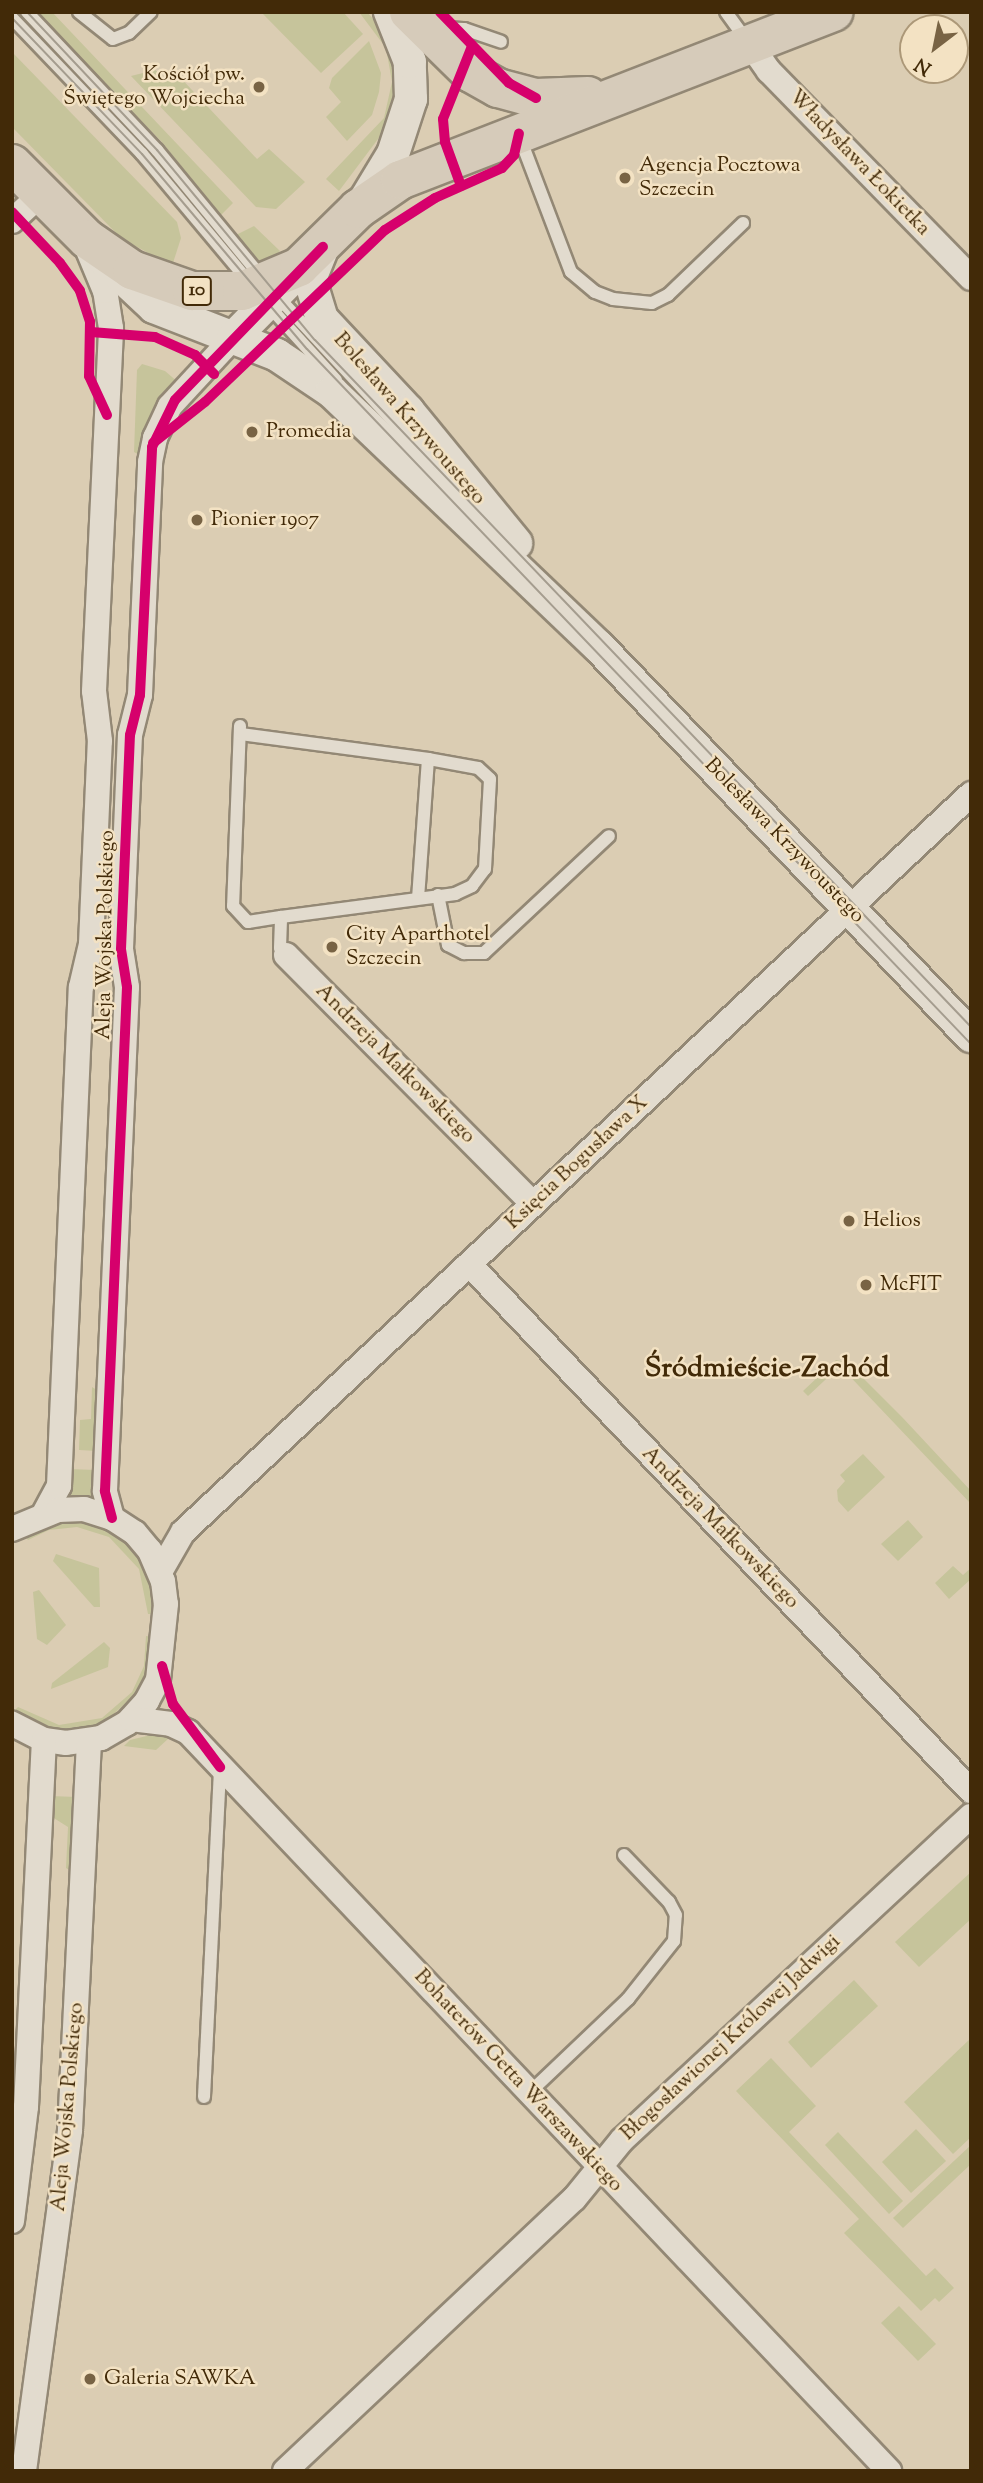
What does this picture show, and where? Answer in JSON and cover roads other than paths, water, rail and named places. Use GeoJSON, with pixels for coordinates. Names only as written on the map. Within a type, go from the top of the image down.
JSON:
{"type":"FeatureCollection","features":[{"type":"Feature","properties":{"kind":"main road","name":"10"},"geometry":{"type":"LineString","coordinates":[[12,164],[76,229],[125,266],[174,287],[206,292],[266,293],[323,247],[352,214],[400,180],[628,89],[834,12]]}},
{"type":"Feature","properties":{"kind":"main road","name":"10"},"geometry":{"type":"LineString","coordinates":[[417,20],[471,73],[507,92],[555,99],[628,89]]}},
{"type":"Feature","properties":{"kind":"street"},"geometry":{"type":"LineString","coordinates":[[352,214],[389,162],[411,99],[410,62],[390,12]]}},
{"type":"Feature","properties":{"kind":"street","name":"Władysława Łokietka"},"geometry":{"type":"LineString","coordinates":[[750,44],[769,71],[971,278]]}},
{"type":"Feature","properties":{"kind":"street"},"geometry":{"type":"LineString","coordinates":[[12,221],[41,194]]}},
{"type":"Feature","properties":{"kind":"street","name":"Bolesława Krzywoustego"},"geometry":{"type":"LineString","coordinates":[[76,229],[151,305],[277,355],[316,379],[598,646],[971,1036]]}},
{"type":"Feature","properties":{"kind":"street","name":"Aleja Wojska Polskiego"},"geometry":{"type":"LineString","coordinates":[[45,1512],[59,1486],[81,987],[92,928],[100,741],[94,691],[111,328],[102,283],[76,229]]}},
{"type":"Feature","properties":{"kind":"street","name":"Bolesława Krzywoustego"},"geometry":{"type":"LineString","coordinates":[[323,247],[310,276],[311,294],[322,319],[414,418],[598,646]]}},
{"type":"Feature","properties":{"kind":"street"},"geometry":{"type":"LineString","coordinates":[[233,338],[266,293]]}},
{"type":"Feature","properties":{"kind":"street","name":"Aleja Wojska Polskiego"},"geometry":{"type":"LineString","coordinates":[[112,1518],[105,1491],[127,987],[121,949],[130,734],[141,687],[150,462],[155,438],[170,406],[233,338]]}},
{"type":"Feature","properties":{"kind":"street","name":"Księcia Bogusława X"},"geometry":{"type":"LineString","coordinates":[[160,1572],[183,1532],[971,794]]}},
{"type":"Feature","properties":{"kind":"street","name":"Andrzeja Małkowskiego"},"geometry":{"type":"LineString","coordinates":[[286,955],[533,1204]]}},
{"type":"Feature","properties":{"kind":"street","name":"Andrzeja Małkowskiego"},"geometry":{"type":"LineString","coordinates":[[469,1264],[971,1791]]}},
{"type":"Feature","properties":{"kind":"street"},"geometry":{"type":"LineString","coordinates":[[12,1529],[45,1512],[78,1509],[112,1518],[135,1533],[160,1572],[166,1598],[162,1666],[152,1694],[131,1719],[89,1741],[44,1740],[12,1724]]}},
{"type":"Feature","properties":{"kind":"street"},"geometry":{"type":"LineString","coordinates":[[135,1533],[183,1532]]}},
{"type":"Feature","properties":{"kind":"street","name":"Bohaterów Getta Warszawskiego"},"geometry":{"type":"LineString","coordinates":[[131,1719],[180,1728],[220,1767],[889,2471]]}},
{"type":"Feature","properties":{"kind":"street","name":"Aleja Wojska Polskiego"},"geometry":{"type":"LineString","coordinates":[[12,2221],[26,2106],[44,1740]]}},
{"type":"Feature","properties":{"kind":"street","name":"Aleja Wojska Polskiego"},"geometry":{"type":"LineString","coordinates":[[24,2471],[70,2130],[89,1741]]}},
{"type":"Feature","properties":{"kind":"street","name":"Błogosławionej Królowej Jadwigi"},"geometry":{"type":"LineString","coordinates":[[285,2471],[574,2199],[622,2140],[971,1816]]}},
{"type":"Feature","properties":{"kind":"lane"},"geometry":{"type":"LineString","coordinates":[[27,12],[157,150],[266,293],[554,591]]}},
{"type":"Feature","properties":{"kind":"lane"},"geometry":{"type":"LineString","coordinates":[[79,12],[113,39],[129,33],[151,12]]}},
{"type":"Feature","properties":{"kind":"lane"},"geometry":{"type":"LineString","coordinates":[[726,12],[750,44]]}},
{"type":"Feature","properties":{"kind":"lane"},"geometry":{"type":"LineString","coordinates":[[12,18],[142,154],[505,556]]}},
{"type":"Feature","properties":{"kind":"lane"},"geometry":{"type":"LineString","coordinates":[[417,20],[464,29],[501,42]]}},
{"type":"Feature","properties":{"kind":"lane"},"geometry":{"type":"LineString","coordinates":[[519,134],[562,258],[581,283],[604,296],[652,303],[668,295],[743,223]]}},
{"type":"Feature","properties":{"kind":"lane"},"geometry":{"type":"LineString","coordinates":[[241,730],[428,759],[478,768],[490,779],[485,869],[464,891],[248,922],[233,906],[241,730]]}},
{"type":"Feature","properties":{"kind":"lane"},"geometry":{"type":"LineString","coordinates":[[418,898],[428,759]]}},
{"type":"Feature","properties":{"kind":"lane"},"geometry":{"type":"LineString","coordinates":[[438,895],[443,939],[448,945],[464,953],[484,953],[609,836]]}},
{"type":"Feature","properties":{"kind":"lane"},"geometry":{"type":"LineString","coordinates":[[281,917],[280,948],[286,955]]}},
{"type":"Feature","properties":{"kind":"lane"},"geometry":{"type":"LineString","coordinates":[[204,2097],[220,1767]]}},
{"type":"Feature","properties":{"kind":"lane"},"geometry":{"type":"LineString","coordinates":[[529,2093],[628,1999],[674,1941],[676,1915],[668,1902],[624,1855]]}},
{"type":"Feature","properties":{"kind":"tram line"},"geometry":{"type":"LineString","coordinates":[[27,12],[157,150],[315,340],[971,1027]]}},
{"type":"Feature","properties":{"kind":"tram line"},"geometry":{"type":"LineString","coordinates":[[12,18],[142,154],[307,349],[971,1044]]}},
{"type":"Feature","properties":{"kind":"place","name":"Kościół pw. Świętego Wojciecha"},"geometry":{"type":"Point","coordinates":[259,87]}},
{"type":"Feature","properties":{"kind":"place","name":"Agencja Pocztowa Szczecin"},"geometry":{"type":"Point","coordinates":[625,178]}},
{"type":"Feature","properties":{"kind":"place","name":"Promedia"},"geometry":{"type":"Point","coordinates":[252,432]}},
{"type":"Feature","properties":{"kind":"place","name":"Pionier 1907"},"geometry":{"type":"Point","coordinates":[197,520]}},
{"type":"Feature","properties":{"kind":"place","name":"City Aparthotel Szczecin"},"geometry":{"type":"Point","coordinates":[332,947]}},
{"type":"Feature","properties":{"kind":"place","name":"Helios"},"geometry":{"type":"Point","coordinates":[849,1221]}},
{"type":"Feature","properties":{"kind":"place","name":"McFIT"},"geometry":{"type":"Point","coordinates":[866,1285]}},
{"type":"Feature","properties":{"kind":"place","name":"Galeria SAWKA"},"geometry":{"type":"Point","coordinates":[90,2379]}},
{"type":"Feature","properties":{"kind":"district","name":"Śródmieście-Zachód"},"geometry":{"type":"Point","coordinates":[767,1369]}}]}
